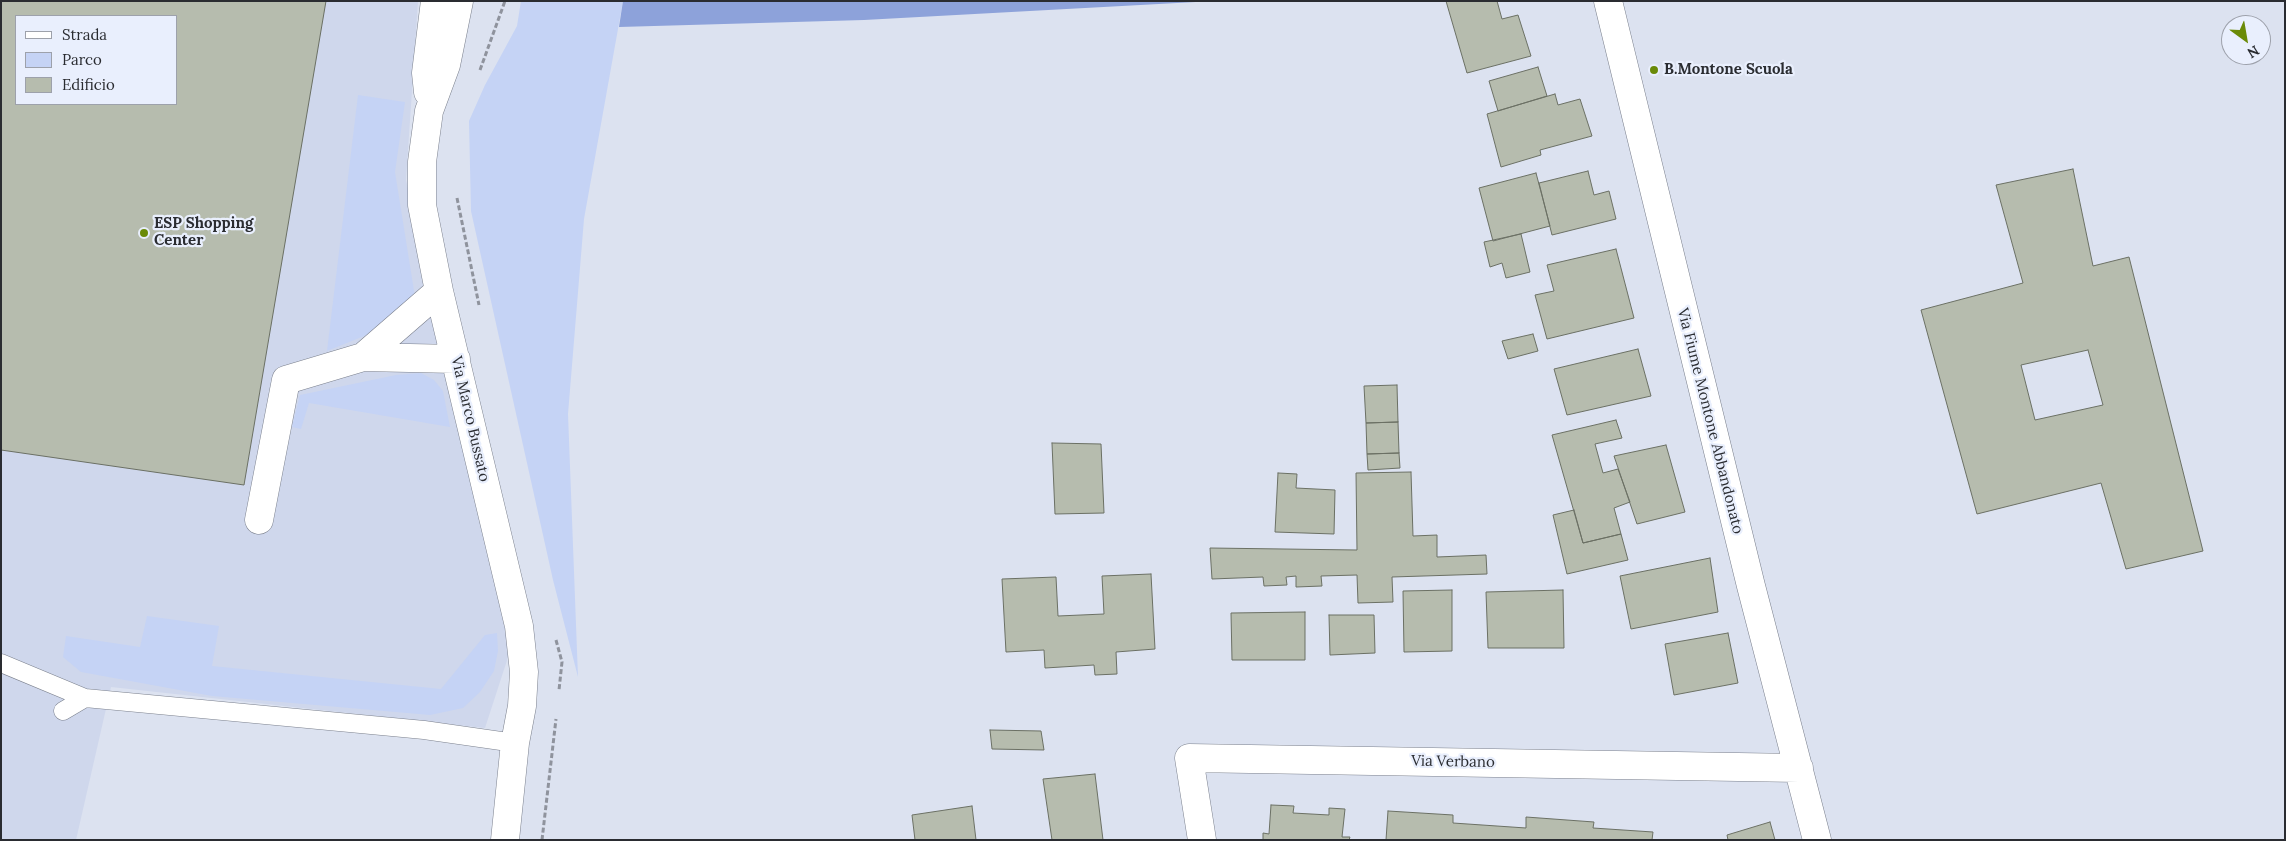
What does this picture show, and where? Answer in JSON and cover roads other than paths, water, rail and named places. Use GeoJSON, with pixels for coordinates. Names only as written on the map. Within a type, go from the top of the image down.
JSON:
{"type":"FeatureCollection","features":[{"type":"Feature","properties":{"kind":"street"},"geometry":{"type":"LineString","coordinates":[[430,111],[426,74],[435,1]]}},
{"type":"Feature","properties":{"kind":"street","name":"Via Marco Bussato"},"geometry":{"type":"LineString","coordinates":[[460,1],[446,65],[430,111],[422,162],[422,205],[440,291],[519,626],[524,672],[522,706],[515,742],[504,840]]}},
{"type":"Feature","properties":{"kind":"street","name":"Via Fiume Montone Abbandonato"},"geometry":{"type":"LineString","coordinates":[[1608,1],[1748,576],[1817,840]]}},
{"type":"Feature","properties":{"kind":"street"},"geometry":{"type":"LineString","coordinates":[[363,357],[440,291]]}},
{"type":"Feature","properties":{"kind":"street"},"geometry":{"type":"LineString","coordinates":[[259,520],[286,380],[363,357],[456,358]]}},
{"type":"Feature","properties":{"kind":"street","name":"Via Verbano"},"geometry":{"type":"LineString","coordinates":[[1202,840],[1189,758],[1799,768]]}},
{"type":"Feature","properties":{"kind":"lane"},"geometry":{"type":"LineString","coordinates":[[1,663],[85,698],[424,730],[515,742]]}},
{"type":"Feature","properties":{"kind":"lane"},"geometry":{"type":"LineString","coordinates":[[63,711],[85,698]]}},
{"type":"Feature","properties":{"kind":"place","name":"B.Montone Scuola"},"geometry":{"type":"Point","coordinates":[1654,70]}},
{"type":"Feature","properties":{"kind":"place","name":"ESP Shopping Center"},"geometry":{"type":"Point","coordinates":[144,233]}}]}
